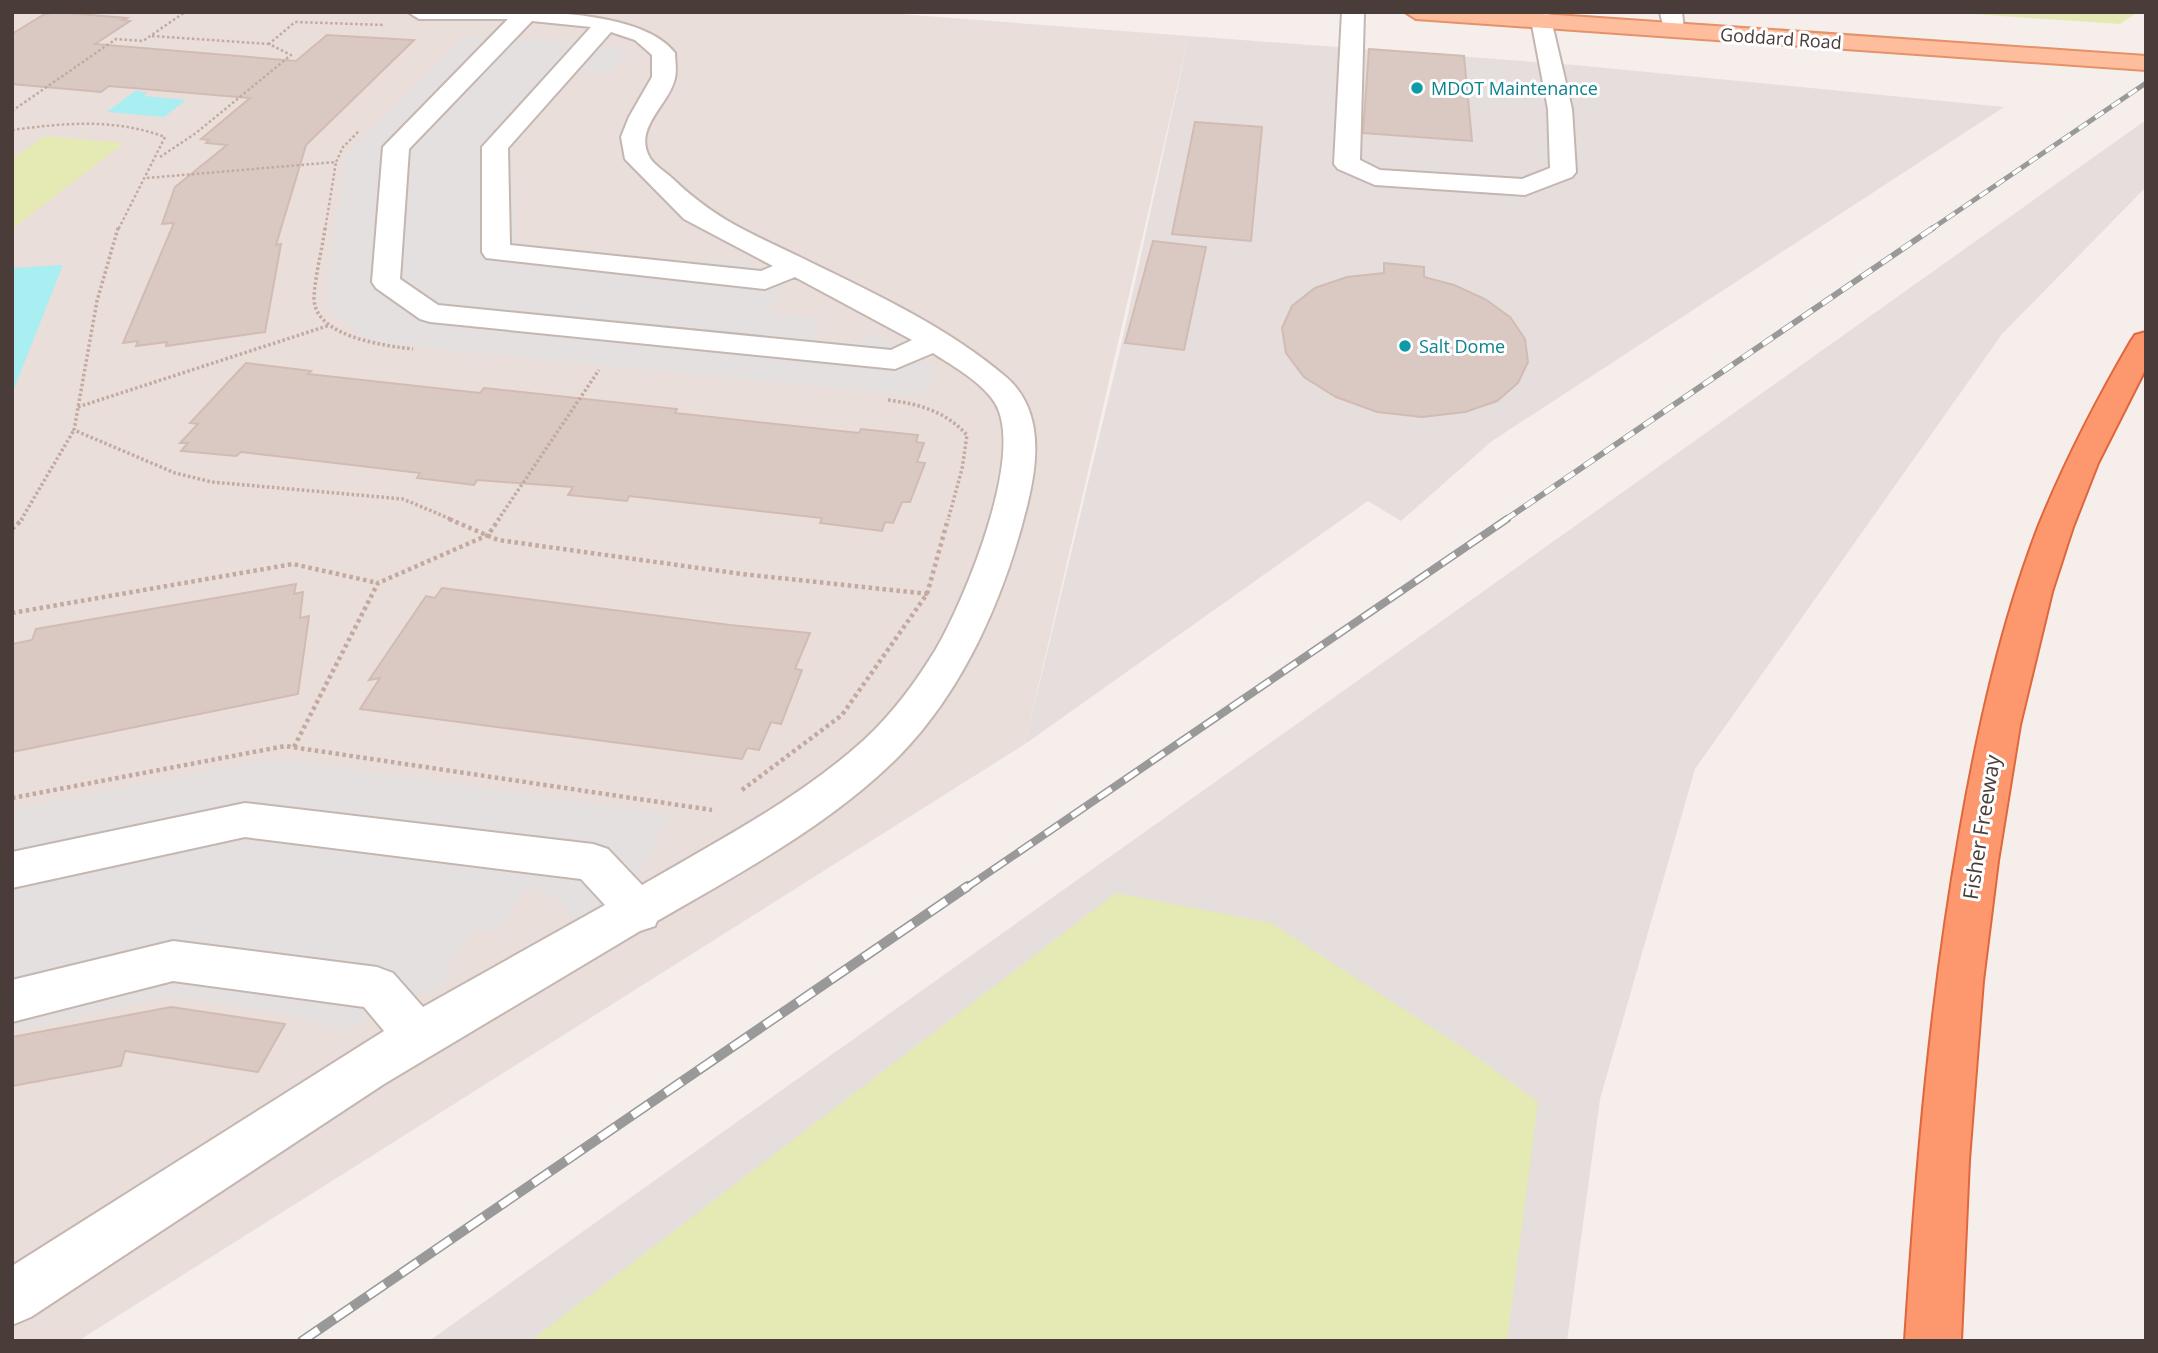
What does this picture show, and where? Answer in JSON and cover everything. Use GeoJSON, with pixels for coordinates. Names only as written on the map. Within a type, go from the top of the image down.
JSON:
{"type":"FeatureCollection","features":[{"type":"Feature","properties":{"kind":"highway","name":"Fisher Freeway"},"geometry":{"type":"LineString","coordinates":[[1933,1341],[1942,1162],[1957,986],[1992,756],[2035,583],[2063,503],[2094,433],[2146,341]]}},
{"type":"Feature","properties":{"kind":"main road","name":"Goddard Road"},"geometry":{"type":"LineString","coordinates":[[1416,12],[1542,20],[1672,21],[2146,63]]}},
{"type":"Feature","properties":{"kind":"street"},"geometry":{"type":"LineString","coordinates":[[1353,12],[1354,45],[1347,164],[1375,177],[1525,187],[1563,172],[1560,109],[1542,20]]}},
{"type":"Feature","properties":{"kind":"street"},"geometry":{"type":"LineString","coordinates":[[525,16],[396,147],[386,282],[430,313],[895,360],[932,342]]}},
{"type":"Feature","properties":{"kind":"street"},"geometry":{"type":"LineString","coordinates":[[12,1298],[418,1036],[639,912],[788,820],[878,752],[918,705],[950,657],[978,599],[1008,515],[1017,475],[1021,436],[1018,418],[1007,394],[982,373],[871,304],[695,214],[638,159],[633,140],[640,118],[666,74],[667,57],[646,36],[608,22],[525,16],[406,19]]}},
{"type":"Feature","properties":{"kind":"street"},"geometry":{"type":"LineString","coordinates":[[608,22],[495,147],[496,252],[765,280],[796,266]]}},
{"type":"Feature","properties":{"kind":"street"},"geometry":{"type":"LineString","coordinates":[[12,870],[245,820],[593,862],[639,912]]}},
{"type":"Feature","properties":{"kind":"street"},"geometry":{"type":"LineString","coordinates":[[12,1001],[173,961],[377,988],[418,1036]]}},
{"type":"Feature","properties":{"kind":"path"},"geometry":{"type":"LineString","coordinates":[[12,110],[116,39],[143,41],[185,12]]}},
{"type":"Feature","properties":{"kind":"path"},"geometry":{"type":"LineString","coordinates":[[269,44],[295,22],[406,19]]}},
{"type":"Feature","properties":{"kind":"path"},"geometry":{"type":"LineString","coordinates":[[150,36],[269,44],[291,55],[197,133],[159,158]]}},
{"type":"Feature","properties":{"kind":"path"},"geometry":{"type":"LineString","coordinates":[[12,130],[56,122],[145,127],[165,137],[159,158],[119,225],[105,272],[74,430],[24,519],[12,529]]}},
{"type":"Feature","properties":{"kind":"path"},"geometry":{"type":"LineString","coordinates":[[364,126],[343,147],[336,162],[314,301],[330,325],[359,343],[426,351]]}},
{"type":"Feature","properties":{"kind":"path"},"geometry":{"type":"LineString","coordinates":[[146,178],[336,162]]}},
{"type":"Feature","properties":{"kind":"path"},"geometry":{"type":"LineString","coordinates":[[78,407],[330,325]]}},
{"type":"Feature","properties":{"kind":"path"},"geometry":{"type":"LineString","coordinates":[[586,368],[611,371]]}},
{"type":"Feature","properties":{"kind":"path"},"geometry":{"type":"LineString","coordinates":[[12,613],[293,564],[378,583],[488,535],[599,370]]}},
{"type":"Feature","properties":{"kind":"path"},"geometry":{"type":"LineString","coordinates":[[736,794],[842,715],[927,594],[962,469],[967,435],[956,420],[922,404],[882,400]]}},
{"type":"Feature","properties":{"kind":"path"},"geometry":{"type":"LineString","coordinates":[[74,430],[175,473],[212,482],[402,499],[498,540],[742,574],[978,599]]}},
{"type":"Feature","properties":{"kind":"path"},"geometry":{"type":"LineString","coordinates":[[294,747],[378,583]]}},
{"type":"Feature","properties":{"kind":"path"},"geometry":{"type":"LineString","coordinates":[[12,798],[285,746],[715,810]]}},
{"type":"Feature","properties":{"kind":"shaded area"},"geometry":{"type":"Polygon","coordinates":[[[12,12],[872,12],[1189,36],[1025,744],[78,1341],[12,1341],[12,12]]]}},
{"type":"Feature","properties":{"kind":"shaded area"},"geometry":{"type":"Polygon","coordinates":[[[466,36],[575,41],[629,50],[609,74],[578,72],[511,144],[516,239],[536,247],[705,265],[709,258],[746,261],[785,282],[768,313],[821,318],[813,340],[841,344],[874,335],[936,367],[924,397],[446,350],[384,343],[361,336],[330,307],[327,295],[346,155],[466,36]]]}},
{"type":"Feature","properties":{"kind":"shaded area"},"geometry":{"type":"Polygon","coordinates":[[[1189,36],[1575,65],[2004,107],[1492,441],[1401,521],[1368,501],[1025,744],[1121,346],[1189,36]]]}},
{"type":"Feature","properties":{"kind":"shaded area"},"geometry":{"type":"Polygon","coordinates":[[[2146,120],[2146,187],[2002,334],[1695,769],[1600,1099],[1567,1341],[429,1341],[2146,120]]]}},
{"type":"Feature","properties":{"kind":"shaded area"},"geometry":{"type":"Polygon","coordinates":[[[288,760],[671,814],[636,879],[576,921],[555,896],[539,890],[524,890],[496,933],[472,930],[445,974],[448,981],[340,1032],[299,1017],[169,995],[12,1032],[12,810],[257,761],[288,760]]]}},
{"type":"Feature","properties":{"kind":"green space"},"geometry":{"type":"Polygon","coordinates":[[[1942,12],[2138,12],[2120,24],[1942,12]]]}},
{"type":"Feature","properties":{"kind":"green space"},"geometry":{"type":"Polygon","coordinates":[[[45,136],[124,143],[12,229],[12,159],[45,136]]]}},
{"type":"Feature","properties":{"kind":"green space"},"geometry":{"type":"Polygon","coordinates":[[[1116,893],[1271,923],[1474,1055],[1538,1102],[1507,1341],[530,1341],[1116,893]]]}},
{"type":"Feature","properties":{"kind":"water"},"geometry":{"type":"Polygon","coordinates":[[[135,91],[147,92],[144,96],[186,100],[164,117],[107,112],[135,91]]]}},
{"type":"Feature","properties":{"kind":"water"},"geometry":{"type":"Polygon","coordinates":[[[63,265],[12,394],[12,268],[63,265]]]}},
{"type":"Feature","properties":{"kind":"building"},"geometry":{"type":"Polygon","coordinates":[[[55,12],[127,18],[123,20],[130,21],[95,44],[296,61],[327,35],[414,40],[306,145],[276,245],[281,244],[265,332],[166,346],[167,342],[136,346],[138,341],[123,343],[174,223],[162,224],[175,187],[227,145],[206,143],[209,140],[201,139],[250,98],[109,86],[101,92],[12,84],[12,34],[43,15],[55,12]]]}},
{"type":"Feature","properties":{"kind":"building","name":"MDOT Maintenance"},"geometry":{"type":"Polygon","coordinates":[[[1369,49],[1464,56],[1472,141],[1363,133],[1369,49]]]}},
{"type":"Feature","properties":{"kind":"building"},"geometry":{"type":"Polygon","coordinates":[[[1195,122],[1262,127],[1251,241],[1172,234],[1195,122]]]}},
{"type":"Feature","properties":{"kind":"building"},"geometry":{"type":"Polygon","coordinates":[[[1153,241],[1206,247],[1184,350],[1125,343],[1153,241]]]}},
{"type":"Feature","properties":{"kind":"building","name":"Salt Dome"},"geometry":{"type":"Polygon","coordinates":[[[1384,263],[1424,267],[1424,277],[1454,285],[1485,299],[1510,317],[1525,339],[1528,362],[1518,383],[1497,401],[1465,412],[1422,417],[1377,412],[1336,397],[1304,377],[1286,353],[1282,328],[1292,306],[1315,288],[1347,277],[1384,273],[1384,263]]]}},
{"type":"Feature","properties":{"kind":"building"},"geometry":{"type":"Polygon","coordinates":[[[246,363],[311,371],[308,374],[480,393],[484,388],[677,409],[675,413],[859,433],[861,429],[918,435],[916,442],[924,443],[917,462],[925,463],[910,502],[902,502],[893,523],[885,522],[882,531],[820,523],[822,518],[629,496],[627,501],[568,495],[573,487],[477,480],[474,485],[417,478],[420,473],[241,452],[236,456],[181,451],[188,443],[180,443],[198,424],[190,423],[246,363]]]}},
{"type":"Feature","properties":{"kind":"building"},"geometry":{"type":"Polygon","coordinates":[[[296,584],[294,594],[303,592],[300,618],[309,616],[298,694],[12,752],[12,644],[32,640],[36,629],[296,584]]]}},
{"type":"Feature","properties":{"kind":"building"},"geometry":{"type":"Polygon","coordinates":[[[442,588],[810,633],[795,669],[802,670],[781,724],[771,722],[759,750],[747,748],[742,759],[360,709],[380,678],[369,680],[426,596],[435,598],[442,588]]]}},
{"type":"Feature","properties":{"kind":"building"},"geometry":{"type":"Polygon","coordinates":[[[171,1007],[285,1024],[258,1072],[125,1051],[121,1066],[12,1086],[12,1037],[171,1007]]]}},
{"type":"Feature","properties":{"kind":"railway"},"geometry":{"type":"LineString","coordinates":[[1930,230],[2146,83]]}},
{"type":"Feature","properties":{"kind":"railway"},"geometry":{"type":"LineString","coordinates":[[1505,520],[1933,228]]}},
{"type":"Feature","properties":{"kind":"railway"},"geometry":{"type":"LineString","coordinates":[[966,888],[1507,519]]}},
{"type":"Feature","properties":{"kind":"railway"},"geometry":{"type":"LineString","coordinates":[[302,1341],[968,886]]}},
{"type":"Feature","properties":{"kind":"place","name":"MDOT Maintenance"},"geometry":{"type":"Point","coordinates":[1417,88]}},
{"type":"Feature","properties":{"kind":"place","name":"Salt Dome"},"geometry":{"type":"Point","coordinates":[1405,346]}}]}
